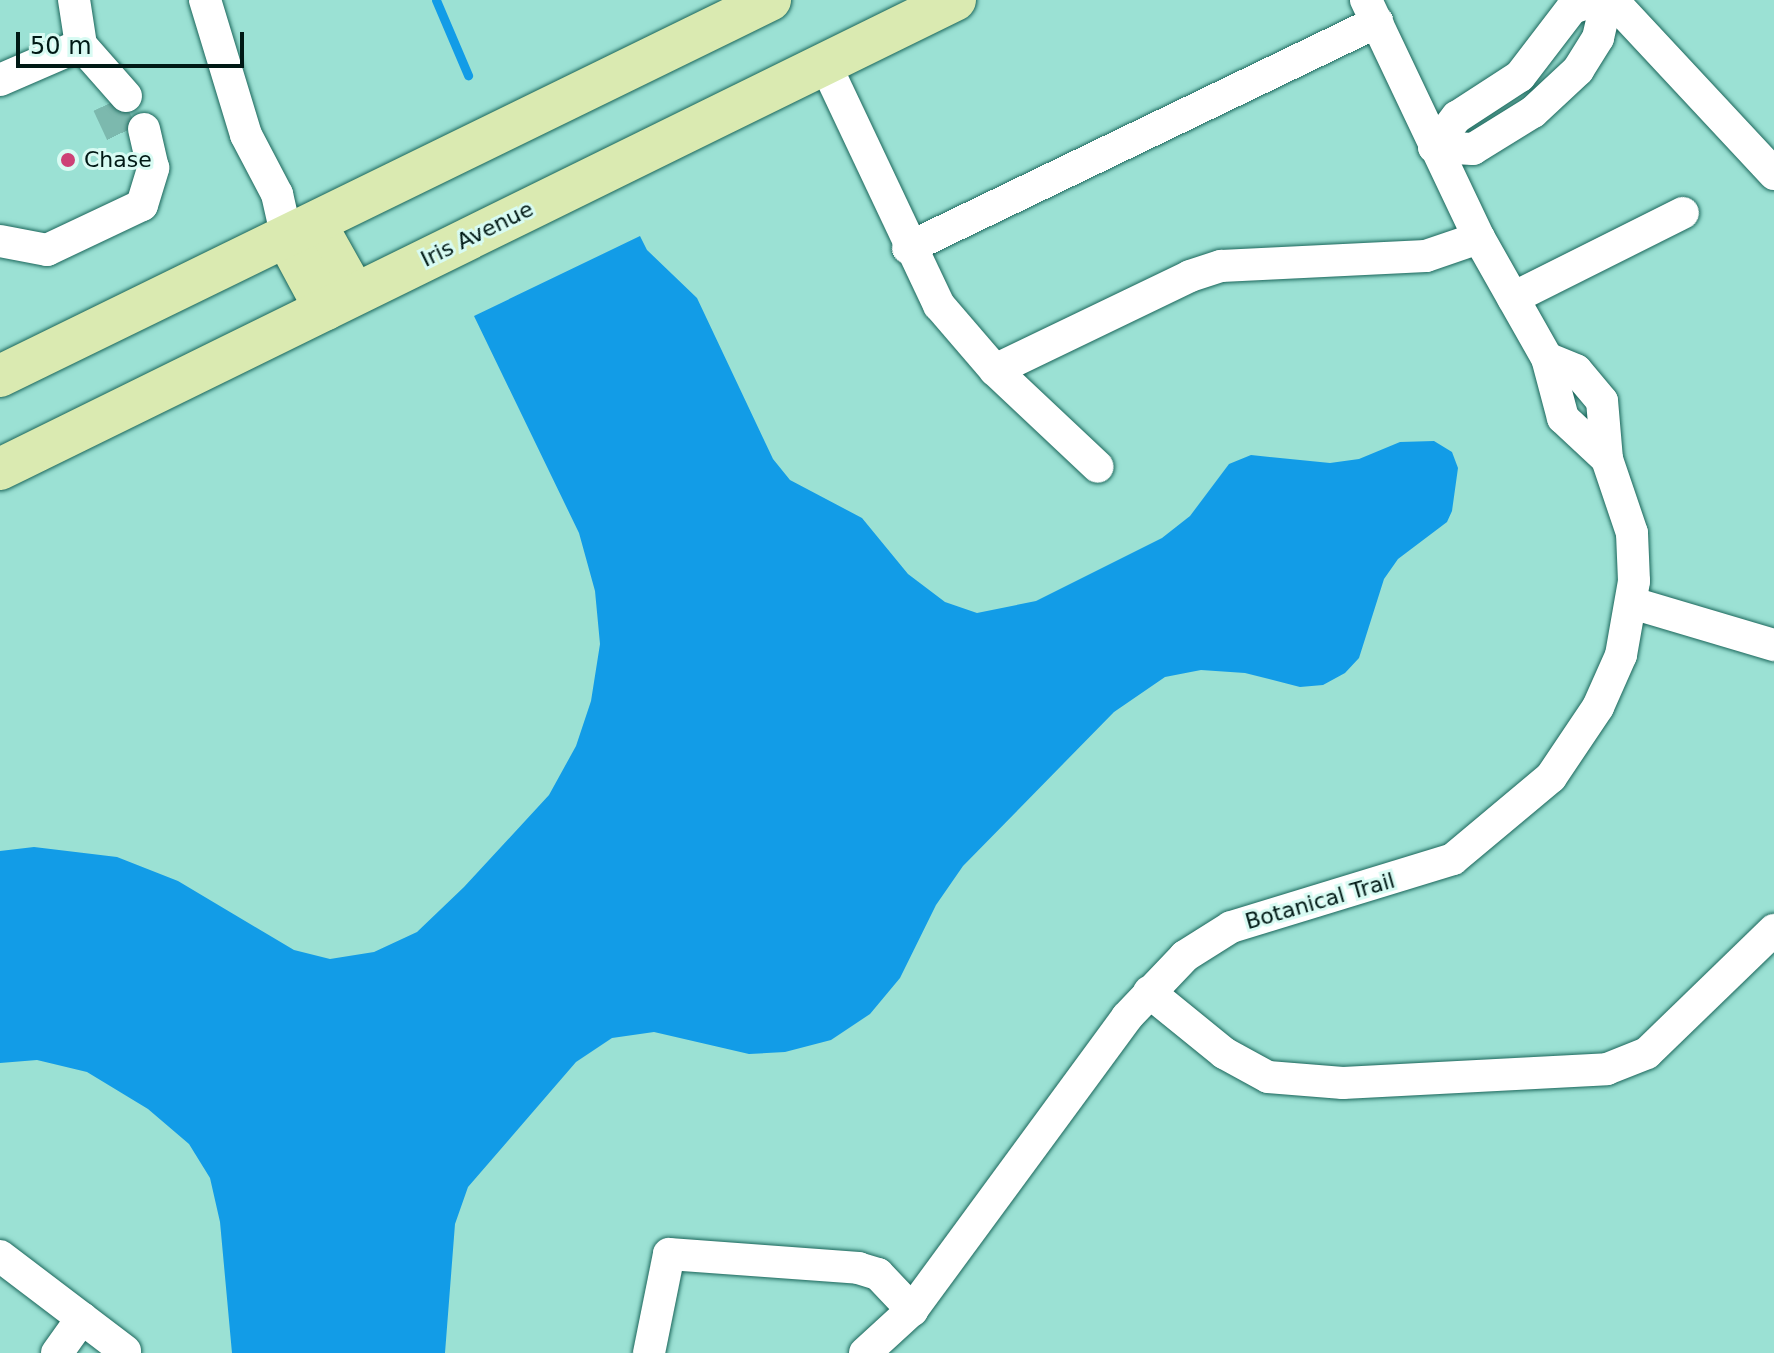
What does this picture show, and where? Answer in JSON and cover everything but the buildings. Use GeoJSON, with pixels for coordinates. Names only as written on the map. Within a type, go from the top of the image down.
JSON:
{"type":"FeatureCollection","features":[{"type":"Feature","properties":{"kind":"main road"},"geometry":{"type":"LineString","coordinates":[[0,376],[302,232],[770,0]]}},
{"type":"Feature","properties":{"kind":"main road","name":"Iris Avenue"},"geometry":{"type":"LineString","coordinates":[[0,469],[955,0]]}},
{"type":"Feature","properties":{"kind":"main road"},"geometry":{"type":"LineString","coordinates":[[302,232],[340,301]]}},
{"type":"Feature","properties":{"kind":"street"},"geometry":{"type":"LineString","coordinates":[[74,0],[81,45],[112,91]]}},
{"type":"Feature","properties":{"kind":"street"},"geometry":{"type":"LineString","coordinates":[[205,0],[246,135],[277,194],[302,232]]}},
{"type":"Feature","properties":{"kind":"street"},"geometry":{"type":"LineString","coordinates":[[1434,147],[1457,117],[1520,76],[1572,8],[1596,0]]}},
{"type":"Feature","properties":{"kind":"street"},"geometry":{"type":"LineString","coordinates":[[1434,147],[1473,149],[1533,112],[1578,70],[1598,38],[1610,0],[1774,174]]}},
{"type":"Feature","properties":{"kind":"street"},"geometry":{"type":"LineString","coordinates":[[908,248],[1371,11],[1479,238],[1547,358],[1563,418],[1607,459]]}},
{"type":"Feature","properties":{"kind":"street"},"geometry":{"type":"LineString","coordinates":[[0,80],[81,45]]}},
{"type":"Feature","properties":{"kind":"street"},"geometry":{"type":"LineString","coordinates":[[825,64],[908,248],[939,305],[995,370],[1098,467]]}},
{"type":"Feature","properties":{"kind":"street"},"geometry":{"type":"LineString","coordinates":[[0,241],[47,250],[142,205],[153,168],[134,134]]}},
{"type":"Feature","properties":{"kind":"street"},"geometry":{"type":"LineString","coordinates":[[1513,298],[1683,213]]}},
{"type":"Feature","properties":{"kind":"street"},"geometry":{"type":"LineString","coordinates":[[995,370],[1190,276],[1221,266],[1426,256],[1479,238]]}},
{"type":"Feature","properties":{"kind":"street"},"geometry":{"type":"LineString","coordinates":[[1547,358],[1576,370],[1602,401],[1607,459]]}},
{"type":"Feature","properties":{"kind":"street","name":"Botanical Trail"},"geometry":{"type":"LineString","coordinates":[[865,1353],[912,1310],[1149,992],[1185,956],[1231,927],[1424,872],[1453,859],[1487,835],[1551,777],[1598,707],[1621,655],[1632,603],[1632,533],[1607,459]]}},
{"type":"Feature","properties":{"kind":"street"},"geometry":{"type":"LineString","coordinates":[[1632,603],[1774,645]]}},
{"type":"Feature","properties":{"kind":"street"},"geometry":{"type":"LineString","coordinates":[[1149,992],[1224,1053],[1268,1077],[1343,1083],[1607,1069],[1647,1053],[1774,930]]}},
{"type":"Feature","properties":{"kind":"street"},"geometry":{"type":"LineString","coordinates":[[649,1353],[669,1254],[858,1268],[878,1274],[912,1310]]}},
{"type":"Feature","properties":{"kind":"street"},"geometry":{"type":"LineString","coordinates":[[0,1256],[125,1351]]}},
{"type":"Feature","properties":{"kind":"street"},"geometry":{"type":"LineString","coordinates":[[57,1353],[82,1318]]}},
{"type":"Feature","properties":{"kind":"water"},"geometry":{"type":"Polygon","coordinates":[[[640,236],[647,250],[697,298],[773,459],[790,480],[862,518],[908,574],[945,602],[977,613],[1036,601],[1162,538],[1190,516],[1229,464],[1251,455],[1330,463],[1359,459],[1400,442],[1434,441],[1452,452],[1458,468],[1452,511],[1447,522],[1398,559],[1384,579],[1359,658],[1345,673],[1323,685],[1300,687],[1245,673],[1201,670],[1165,677],[1114,712],[963,866],[936,905],[900,978],[870,1014],[831,1040],[785,1052],[749,1054],[654,1032],[612,1038],[576,1062],[468,1187],[455,1224],[445,1353],[232,1353],[220,1222],[210,1178],[189,1144],[148,1109],[87,1072],[37,1060],[0,1063],[0,851],[34,847],[117,857],[178,881],[294,950],[330,959],[374,952],[417,932],[464,887],[549,795],[576,746],[591,701],[600,644],[595,591],[579,533],[474,316],[640,236]]]}},
{"type":"Feature","properties":{"kind":"waterway"},"geometry":{"type":"LineString","coordinates":[[436,0],[468,75]]}},
{"type":"Feature","properties":{"kind":"tunnel"},"geometry":{"type":"LineString","coordinates":[[108,104],[124,139]]}},
{"type":"Feature","properties":{"kind":"place","name":"Chase"},"geometry":{"type":"Point","coordinates":[68,160]}}]}
